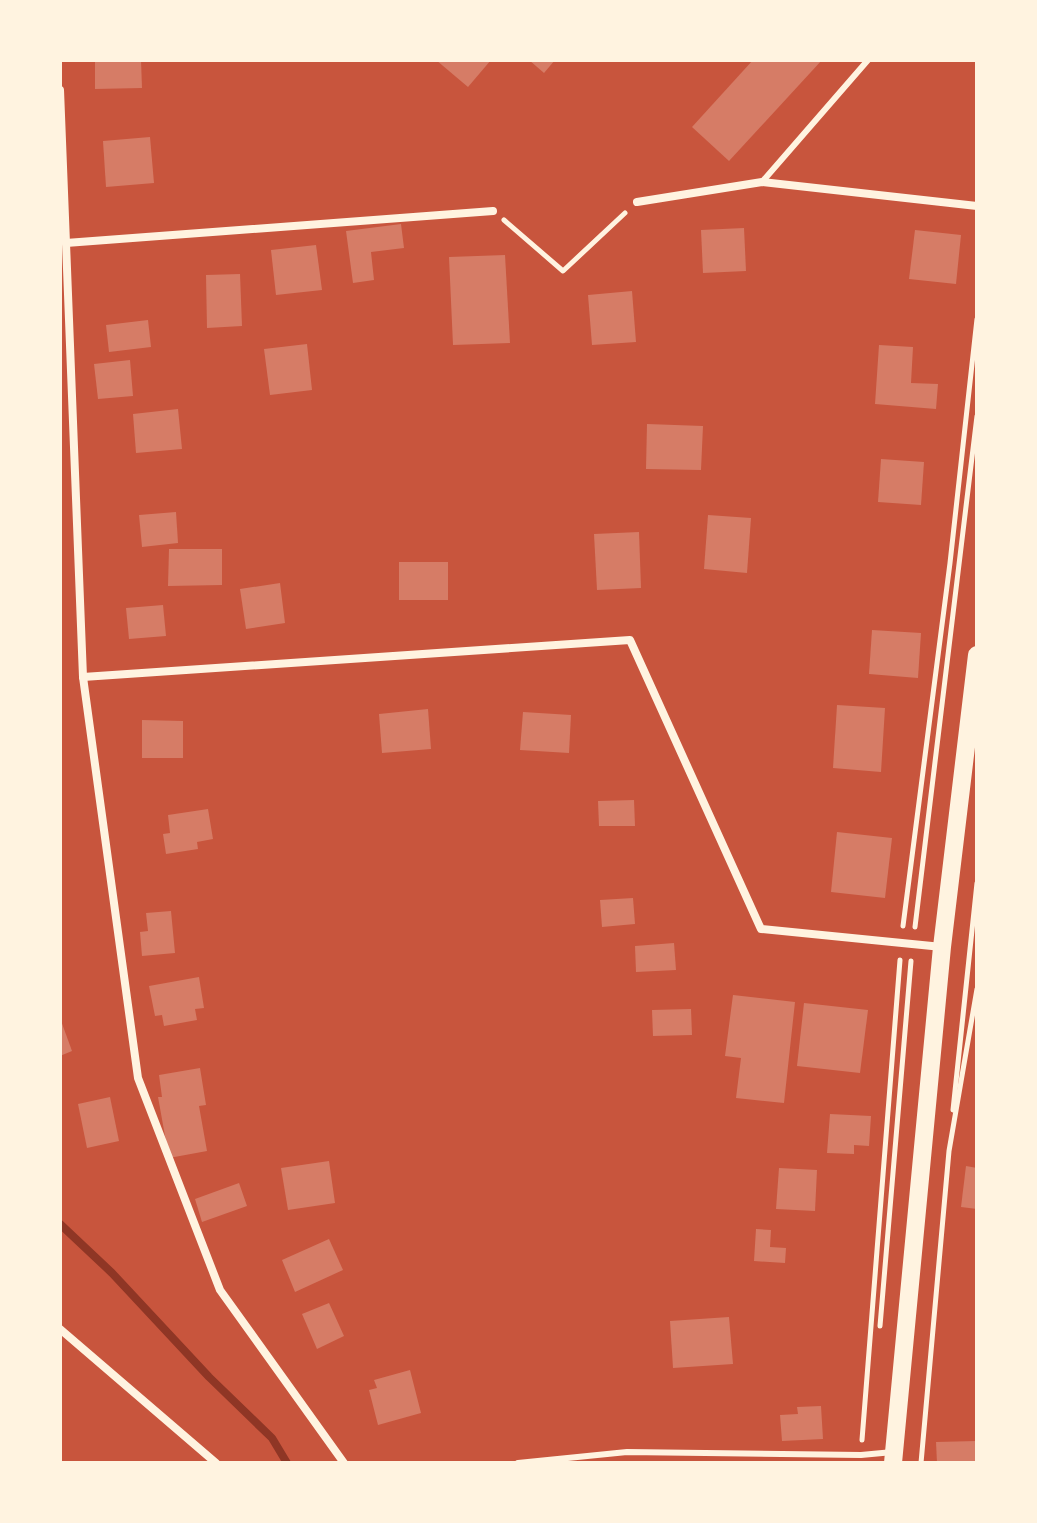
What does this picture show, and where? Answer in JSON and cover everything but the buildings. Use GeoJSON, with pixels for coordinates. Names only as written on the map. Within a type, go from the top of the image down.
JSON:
{"type":"FeatureCollection","features":[{"type":"Feature","properties":{"kind":"main road"},"geometry":{"type":"LineString","coordinates":[[893,1458],[942,947],[977,655]]}},
{"type":"Feature","properties":{"kind":"street"},"geometry":{"type":"LineString","coordinates":[[60,90],[83,677],[138,1078],[220,1290],[344,1463]]}},
{"type":"Feature","properties":{"kind":"street"},"geometry":{"type":"LineString","coordinates":[[637,202],[762,182],[977,206]]}},
{"type":"Feature","properties":{"kind":"street"},"geometry":{"type":"LineString","coordinates":[[66,243],[493,211]]}},
{"type":"Feature","properties":{"kind":"street"},"geometry":{"type":"LineString","coordinates":[[83,677],[630,640],[761,929],[942,947]]}},
{"type":"Feature","properties":{"kind":"street"},"geometry":{"type":"LineString","coordinates":[[60,1329],[216,1463]]}},
{"type":"Feature","properties":{"kind":"lane"},"geometry":{"type":"LineString","coordinates":[[762,182],[868,60]]}},
{"type":"Feature","properties":{"kind":"lane"},"geometry":{"type":"LineString","coordinates":[[518,1463],[627,1452],[893,1458]]}},
{"type":"Feature","properties":{"kind":"path"},"geometry":{"type":"LineString","coordinates":[[493,211],[563,271],[637,202]]}},
{"type":"Feature","properties":{"kind":"path"},"geometry":{"type":"LineString","coordinates":[[861,1455],[901,943],[950,563],[977,319]]}},
{"type":"Feature","properties":{"kind":"path"},"geometry":{"type":"LineString","coordinates":[[921,1463],[977,883]]}},
{"type":"Feature","properties":{"kind":"path"},"geometry":{"type":"LineString","coordinates":[[949,1151],[977,989]]}},
{"type":"Feature","properties":{"kind":"waterway"},"geometry":{"type":"LineString","coordinates":[[60,1224],[112,1273],[209,1377],[272,1438],[287,1463]]}}]}
